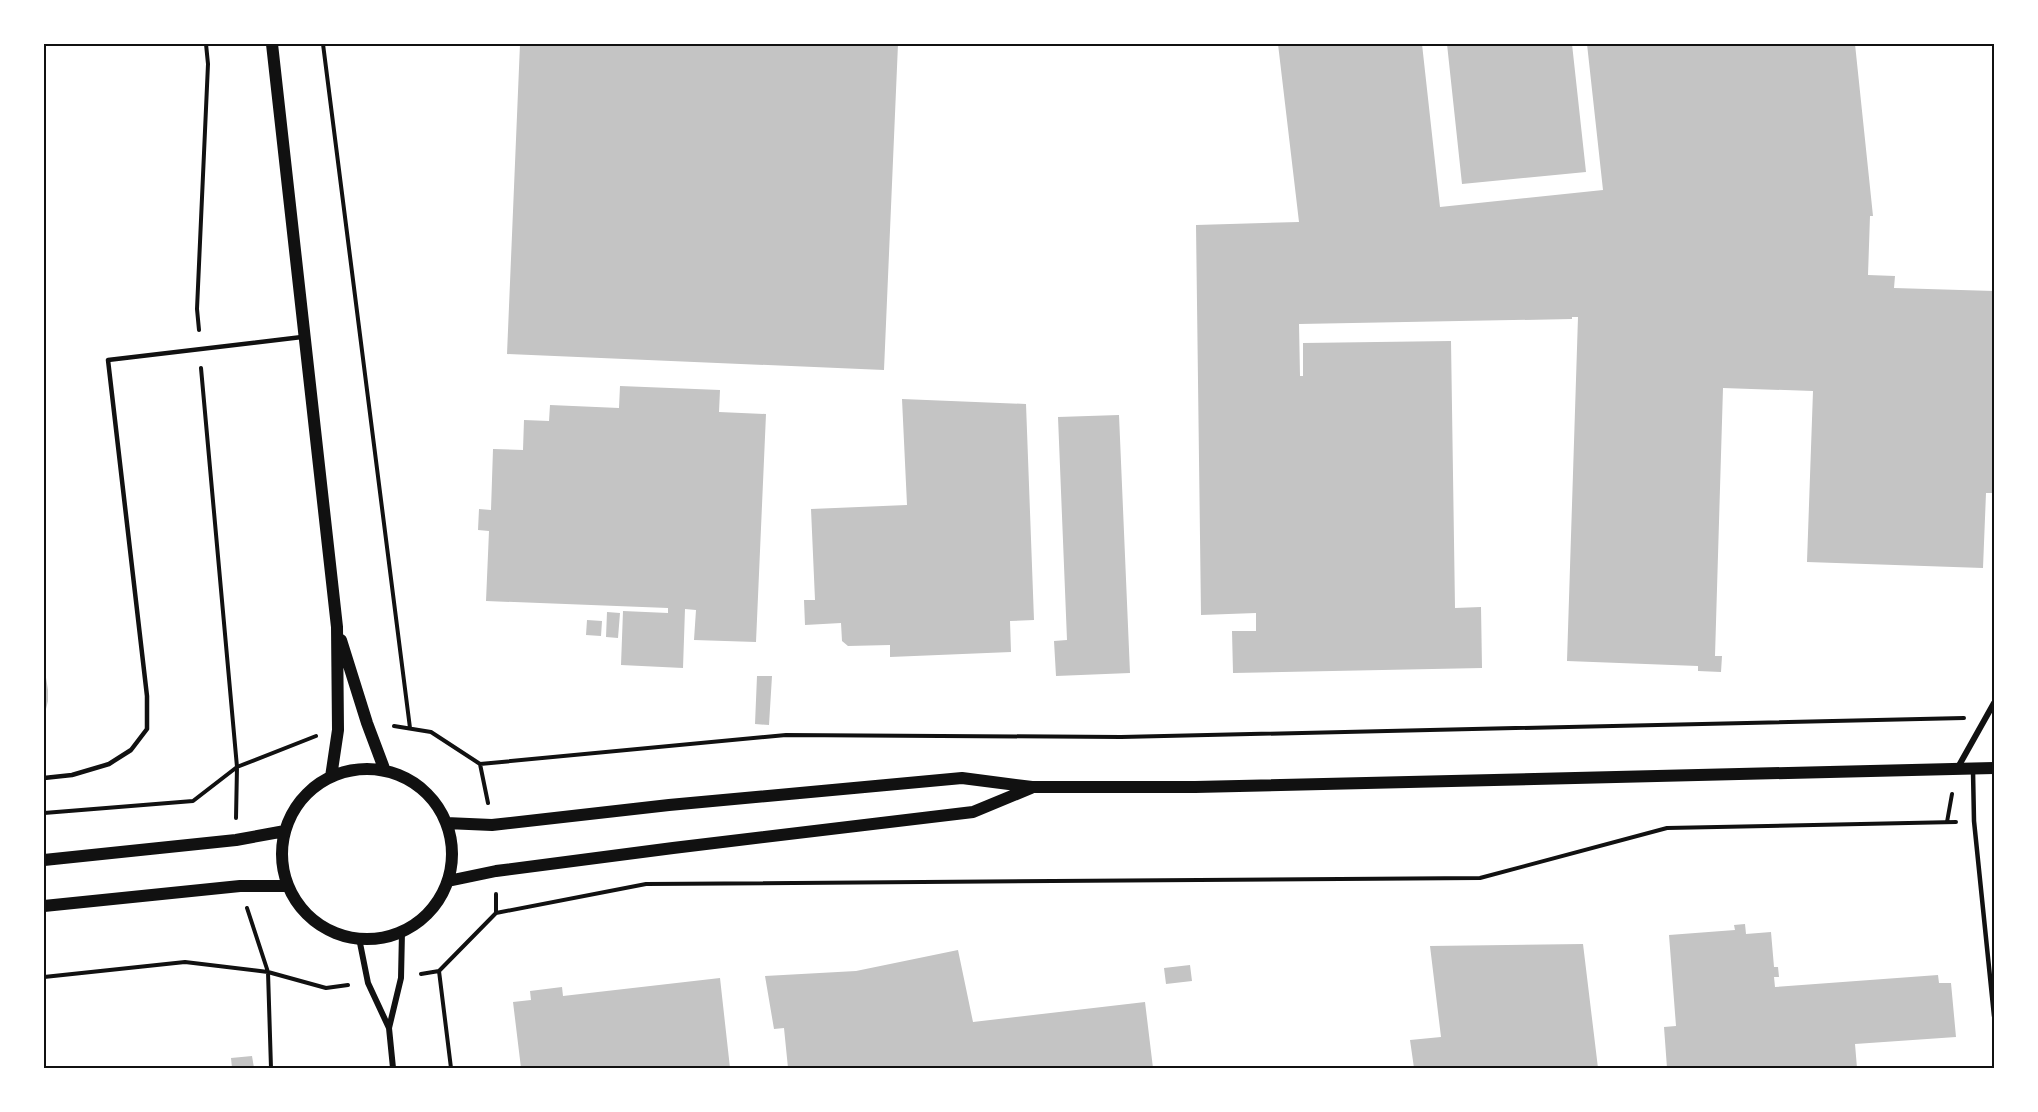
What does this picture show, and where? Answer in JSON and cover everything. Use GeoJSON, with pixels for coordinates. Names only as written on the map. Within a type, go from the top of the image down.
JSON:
{"type":"FeatureCollection","features":[{"type":"Feature","properties":{"kind":"main road"},"geometry":{"type":"LineString","coordinates":[[272,44],[337,627],[338,730],[331,777]]}},
{"type":"Feature","properties":{"kind":"main road"},"geometry":{"type":"LineString","coordinates":[[337,627],[367,723],[385,771]]}},
{"type":"Feature","properties":{"kind":"main road"},"geometry":{"type":"LineString","coordinates":[[446,824],[492,825],[681,804],[962,778],[1032,787],[1195,787],[1995,768]]}},
{"type":"Feature","properties":{"kind":"main road"},"geometry":{"type":"LineString","coordinates":[[358,770],[385,771],[408,780],[429,796],[442,813],[451,840],[452,857],[448,881],[438,900],[424,917],[402,932],[385,937],[359,938],[340,934],[325,928],[298,905],[284,874],[282,851],[285,831],[292,813],[318,784],[331,777],[358,770]]}},
{"type":"Feature","properties":{"kind":"main road"},"geometry":{"type":"LineString","coordinates":[[448,881],[496,871],[973,812],[1032,787]]}},
{"type":"Feature","properties":{"kind":"main road"},"geometry":{"type":"LineString","coordinates":[[44,860],[236,840],[285,831]]}},
{"type":"Feature","properties":{"kind":"main road"},"geometry":{"type":"LineString","coordinates":[[44,906],[240,886],[288,886]]}},
{"type":"Feature","properties":{"kind":"street"},"geometry":{"type":"LineString","coordinates":[[1956,770],[1995,703]]}},
{"type":"Feature","properties":{"kind":"street"},"geometry":{"type":"LineString","coordinates":[[393,1068],[389,1028],[401,978],[402,932]]}},
{"type":"Feature","properties":{"kind":"street"},"geometry":{"type":"LineString","coordinates":[[359,938],[368,983],[389,1028]]}},
{"type":"Feature","properties":{"kind":"lane"},"geometry":{"type":"LineString","coordinates":[[44,778],[72,775],[109,764],[131,750],[147,729],[147,696],[108,360],[305,336]]}},
{"type":"Feature","properties":{"kind":"lane"},"geometry":{"type":"LineString","coordinates":[[1973,769],[1974,821],[1995,1016]]}},
{"type":"Feature","properties":{"kind":"path"},"geometry":{"type":"LineString","coordinates":[[44,813],[192,801],[237,767],[197,309],[208,64],[206,44]]}},
{"type":"Feature","properties":{"kind":"path"},"geometry":{"type":"LineString","coordinates":[[323,44],[410,728]]}},
{"type":"Feature","properties":{"kind":"path"},"geometry":{"type":"LineString","coordinates":[[480,764],[786,735],[1121,737],[1987,717]]}},
{"type":"Feature","properties":{"kind":"path"},"geometry":{"type":"LineString","coordinates":[[496,913],[646,884],[1480,878],[1667,828],[1974,821]]}},
{"type":"Feature","properties":{"kind":"path"},"geometry":{"type":"LineString","coordinates":[[44,977],[184,962],[268,972],[271,1068]]}},
{"type":"Feature","properties":{"kind":"path"},"geometry":{"type":"LineString","coordinates":[[439,971],[451,1068]]}},
{"type":"Feature","properties":{"kind":"building"},"geometry":{"type":"Polygon","coordinates":[[[520,44],[898,44],[884,370],[507,354],[520,44]]]}},
{"type":"Feature","properties":{"kind":"building"},"geometry":{"type":"Polygon","coordinates":[[[1278,44],[1422,44],[1440,207],[1603,190],[1587,44],[1855,44],[1873,216],[1870,216],[1868,275],[1895,276],[1894,288],[1994,291],[1994,493],[1986,493],[1983,568],[1807,562],[1813,391],[1723,388],[1715,656],[1722,656],[1721,672],[1698,671],[1698,666],[1567,661],[1578,317],[1572,317],[1572,319],[1299,324],[1300,376],[1303,376],[1303,343],[1451,341],[1455,608],[1481,607],[1482,668],[1233,673],[1232,631],[1256,631],[1256,613],[1201,615],[1196,225],[1299,222],[1278,44]]]}},
{"type":"Feature","properties":{"kind":"building"},"geometry":{"type":"Polygon","coordinates":[[[1447,44],[1572,44],[1586,172],[1462,184],[1447,44]]]}},
{"type":"Feature","properties":{"kind":"building"},"geometry":{"type":"Polygon","coordinates":[[[620,386],[720,390],[719,412],[766,414],[756,642],[694,640],[696,610],[685,609],[683,668],[621,665],[623,611],[668,613],[668,608],[486,601],[489,531],[478,530],[479,509],[491,510],[493,449],[523,450],[524,420],[549,421],[550,405],[619,408],[620,386]]]}},
{"type":"Feature","properties":{"kind":"building"},"geometry":{"type":"Polygon","coordinates":[[[902,399],[1026,404],[1034,620],[1010,621],[1011,652],[890,657],[890,645],[848,646],[842,641],[841,623],[805,625],[804,600],[815,600],[811,509],[907,505],[902,399]]]}},
{"type":"Feature","properties":{"kind":"building"},"geometry":{"type":"Polygon","coordinates":[[[1119,415],[1130,673],[1056,676],[1054,641],[1067,640],[1058,417],[1119,415]]]}},
{"type":"Feature","properties":{"kind":"building"},"geometry":{"type":"Polygon","coordinates":[[[607,612],[620,613],[618,638],[606,637],[607,612]]]}},
{"type":"Feature","properties":{"kind":"building"},"geometry":{"type":"Polygon","coordinates":[[[587,620],[602,621],[601,636],[586,635],[587,620]]]}},
{"type":"Feature","properties":{"kind":"building"},"geometry":{"type":"Polygon","coordinates":[[[44,665],[48,701],[44,717],[44,665]]]}},
{"type":"Feature","properties":{"kind":"building"},"geometry":{"type":"Polygon","coordinates":[[[757,676],[772,676],[769,725],[755,724],[757,676]]]}},
{"type":"Feature","properties":{"kind":"building"},"geometry":{"type":"Polygon","coordinates":[[[1745,924],[1746,934],[1771,932],[1774,967],[1778,967],[1779,977],[1774,977],[1775,987],[1938,975],[1939,983],[1951,983],[1956,1037],[1855,1044],[1857,1068],[1667,1068],[1664,1027],[1676,1026],[1669,935],[1735,930],[1734,925],[1745,924]]]}},
{"type":"Feature","properties":{"kind":"building"},"geometry":{"type":"Polygon","coordinates":[[[1583,944],[1598,1068],[1414,1068],[1410,1040],[1441,1037],[1430,946],[1583,944]]]}},
{"type":"Feature","properties":{"kind":"building"},"geometry":{"type":"Polygon","coordinates":[[[958,950],[973,1022],[1145,1002],[1153,1068],[788,1068],[784,1028],[774,1029],[765,976],[856,971],[958,950]]]}},
{"type":"Feature","properties":{"kind":"building"},"geometry":{"type":"Polygon","coordinates":[[[1190,965],[1192,981],[1166,984],[1164,968],[1190,965]]]}},
{"type":"Feature","properties":{"kind":"building"},"geometry":{"type":"Polygon","coordinates":[[[720,978],[730,1068],[521,1068],[513,1002],[531,1000],[530,991],[562,987],[563,996],[720,978]]]}},
{"type":"Feature","properties":{"kind":"building"},"geometry":{"type":"Polygon","coordinates":[[[252,1056],[254,1068],[232,1068],[231,1058],[252,1056]]]}}]}
